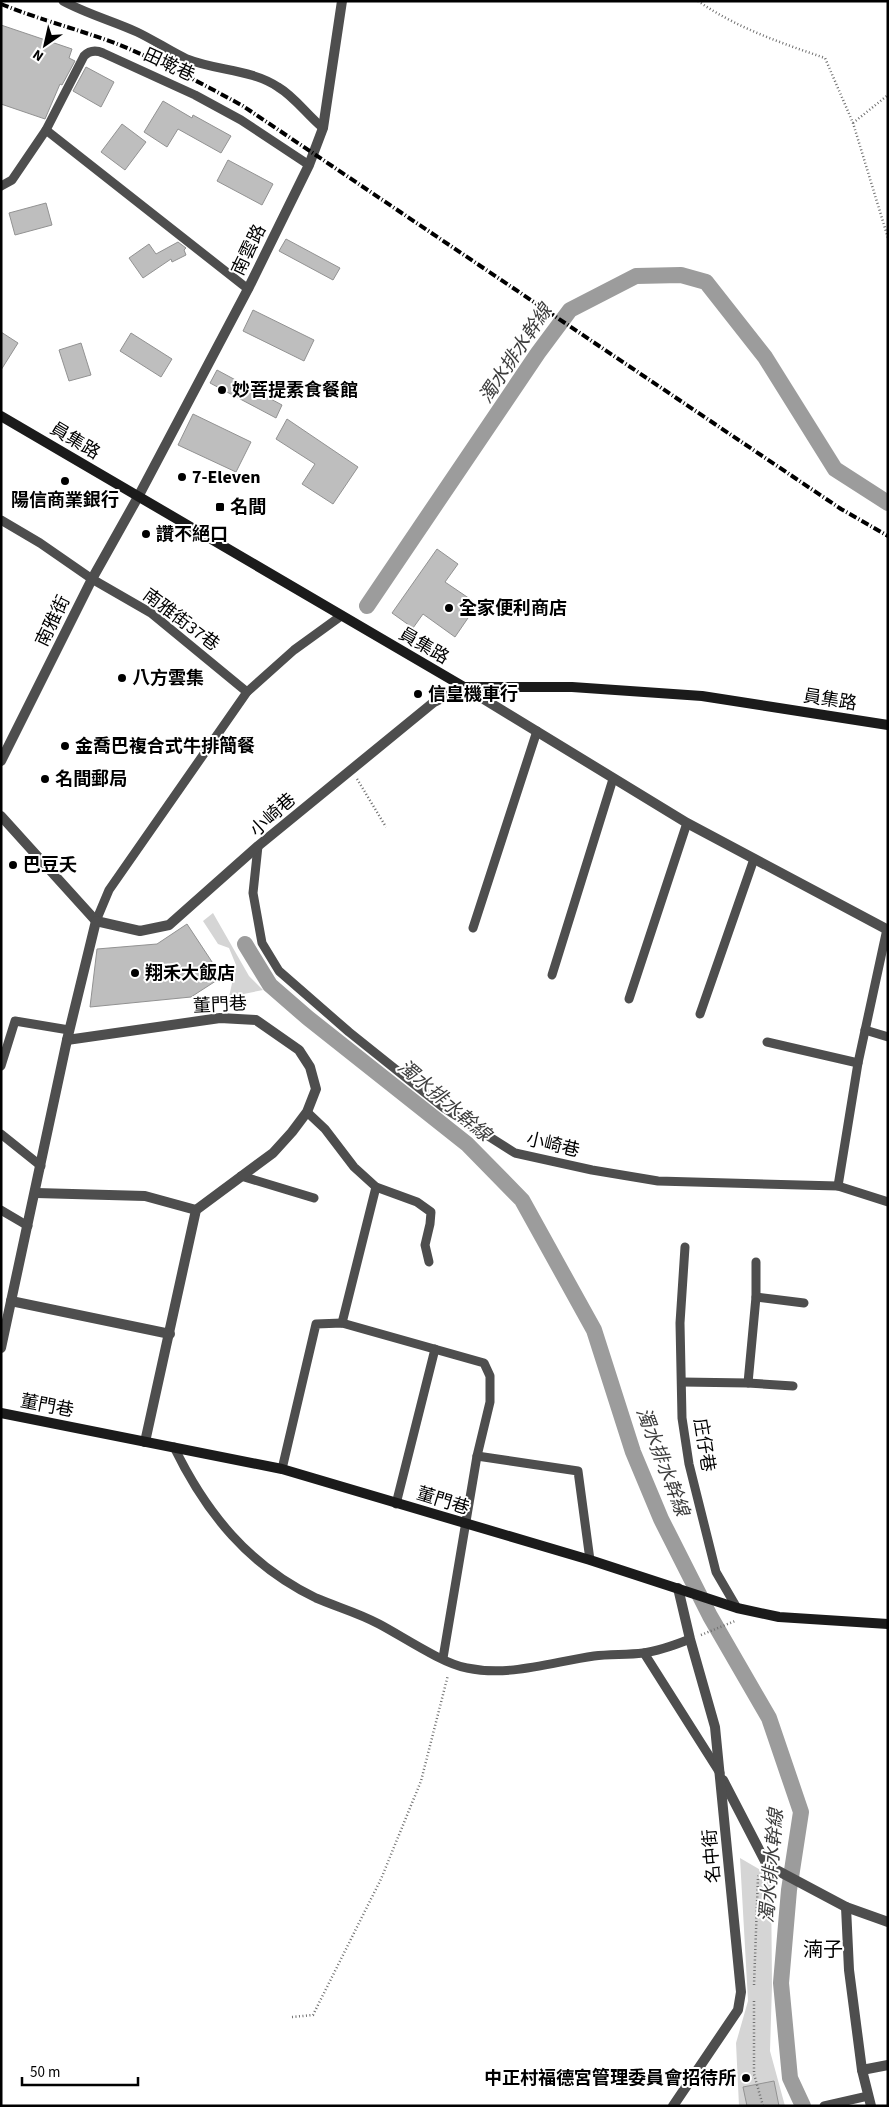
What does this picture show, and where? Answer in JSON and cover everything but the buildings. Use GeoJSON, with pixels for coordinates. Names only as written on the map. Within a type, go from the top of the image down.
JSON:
{"type":"FeatureCollection","features":[{"type":"Feature","properties":{"kind":"main road","name":"員集路"},"geometry":{"type":"LineString","coordinates":[[1,416],[464,687],[572,687],[702,696],[888,725]]}},
{"type":"Feature","properties":{"kind":"main road","name":"董門巷"},"geometry":{"type":"LineString","coordinates":[[1,1413],[282,1469],[466,1525],[590,1560],[734,1607]]}},
{"type":"Feature","properties":{"kind":"main road"},"geometry":{"type":"LineString","coordinates":[[734,1607],[779,1617],[888,1624]]}},
{"type":"Feature","properties":{"kind":"street","name":"南雲路"},"geometry":{"type":"LineString","coordinates":[[138,497],[248,289],[309,165],[323,128],[342,1]]}},
{"type":"Feature","properties":{"kind":"street","name":"南雅街"},"geometry":{"type":"LineString","coordinates":[[1,761],[92,579],[138,497]]}},
{"type":"Feature","properties":{"kind":"street"},"geometry":{"type":"LineString","coordinates":[[464,687],[687,823],[887,930]]}},
{"type":"Feature","properties":{"kind":"street","name":"小崎巷"},"geometry":{"type":"LineString","coordinates":[[258,846],[434,702],[464,687]]}},
{"type":"Feature","properties":{"kind":"street"},"geometry":{"type":"LineString","coordinates":[[1,816],[96,922],[140,931],[169,925],[258,846]]}},
{"type":"Feature","properties":{"kind":"street"},"geometry":{"type":"LineString","coordinates":[[1,1348],[36,1193],[68,1035],[96,922]]}},
{"type":"Feature","properties":{"kind":"street","name":"董門巷"},"geometry":{"type":"LineString","coordinates":[[68,1035],[220,1018],[256,1020],[299,1050],[310,1067],[316,1089],[307,1112],[273,1153],[196,1210]]}},
{"type":"Feature","properties":{"kind":"street"},"geometry":{"type":"LineString","coordinates":[[36,1193],[145,1196],[196,1210],[146,1442]]}},
{"type":"Feature","properties":{"kind":"street"},"geometry":{"type":"LineString","coordinates":[[11,1301],[170,1334]]}},
{"type":"Feature","properties":{"kind":"street","name":"名中街"},"geometry":{"type":"LineString","coordinates":[[673,2106],[738,2010],[742,1992],[715,1727],[690,1640],[678,1588]]}},
{"type":"Feature","properties":{"kind":"street"},"geometry":{"type":"LineString","coordinates":[[720,1773],[767,1865],[846,1907],[888,1922]]}},
{"type":"Feature","properties":{"kind":"street"},"geometry":{"type":"LineString","coordinates":[[846,1907],[849,1970],[862,2070],[869,2101]]}},
{"type":"Feature","properties":{"kind":"street"},"geometry":{"type":"LineString","coordinates":[[862,2070],[888,2065]]}},
{"type":"Feature","properties":{"kind":"lane"},"geometry":{"type":"LineString","coordinates":[[63,1],[79,10],[136,32],[188,59],[216,68],[260,77],[279,87],[295,101],[307,116],[323,128]]}},
{"type":"Feature","properties":{"kind":"lane","name":"田墘巷"},"geometry":{"type":"LineString","coordinates":[[1,186],[12,180],[46,130],[84,56],[88,52],[97,51],[195,95],[241,120],[309,165]]}},
{"type":"Feature","properties":{"kind":"lane"},"geometry":{"type":"LineString","coordinates":[[46,130],[248,289]]}},
{"type":"Feature","properties":{"kind":"lane","name":"南雅街37巷"},"geometry":{"type":"LineString","coordinates":[[1,520],[40,543],[92,579],[151,613],[247,692]]}},
{"type":"Feature","properties":{"kind":"lane"},"geometry":{"type":"LineString","coordinates":[[96,922],[109,890],[247,692],[294,650],[341,616]]}},
{"type":"Feature","properties":{"kind":"lane"},"geometry":{"type":"LineString","coordinates":[[473,928],[536,731]]}},
{"type":"Feature","properties":{"kind":"lane"},"geometry":{"type":"LineString","coordinates":[[552,975],[613,779]]}},
{"type":"Feature","properties":{"kind":"lane"},"geometry":{"type":"LineString","coordinates":[[629,999],[687,823]]}},
{"type":"Feature","properties":{"kind":"lane","name":"小崎巷"},"geometry":{"type":"LineString","coordinates":[[258,846],[253,893],[262,943],[279,971],[349,1032],[444,1108],[515,1153],[592,1170],[658,1181],[838,1186],[888,1202]]}},
{"type":"Feature","properties":{"kind":"lane"},"geometry":{"type":"LineString","coordinates":[[700,1014],[754,859]]}},
{"type":"Feature","properties":{"kind":"lane"},"geometry":{"type":"LineString","coordinates":[[838,1186],[858,1063],[887,930]]}},
{"type":"Feature","properties":{"kind":"lane"},"geometry":{"type":"LineString","coordinates":[[1,1066],[14,1021],[68,1035]]}},
{"type":"Feature","properties":{"kind":"lane"},"geometry":{"type":"LineString","coordinates":[[865,1030],[888,1037]]}},
{"type":"Feature","properties":{"kind":"lane"},"geometry":{"type":"LineString","coordinates":[[767,1042],[858,1063]]}},
{"type":"Feature","properties":{"kind":"lane"},"geometry":{"type":"LineString","coordinates":[[307,1112],[325,1129],[354,1167],[376,1188],[417,1202],[431,1212],[425,1245],[430,1262]]}},
{"type":"Feature","properties":{"kind":"lane"},"geometry":{"type":"LineString","coordinates":[[1,1134],[41,1166]]}},
{"type":"Feature","properties":{"kind":"lane"},"geometry":{"type":"LineString","coordinates":[[241,1176],[314,1198]]}},
{"type":"Feature","properties":{"kind":"lane"},"geometry":{"type":"LineString","coordinates":[[342,1323],[376,1188]]}},
{"type":"Feature","properties":{"kind":"lane"},"geometry":{"type":"LineString","coordinates":[[1,1210],[28,1226]]}},
{"type":"Feature","properties":{"kind":"lane","name":"庄仔巷"},"geometry":{"type":"LineString","coordinates":[[685,1247],[680,1323],[682,1418],[689,1464],[716,1572],[734,1607]]}},
{"type":"Feature","properties":{"kind":"lane"},"geometry":{"type":"LineString","coordinates":[[748,1383],[756,1297],[756,1262]]}},
{"type":"Feature","properties":{"kind":"lane"},"geometry":{"type":"LineString","coordinates":[[756,1297],[804,1302]]}},
{"type":"Feature","properties":{"kind":"lane"},"geometry":{"type":"LineString","coordinates":[[282,1469],[316,1324],[342,1323],[484,1363],[490,1376],[490,1402],[477,1456],[447,1660]]}},
{"type":"Feature","properties":{"kind":"lane"},"geometry":{"type":"LineString","coordinates":[[396,1504],[435,1349]]}},
{"type":"Feature","properties":{"kind":"lane"},"geometry":{"type":"LineString","coordinates":[[682,1382],[793,1386]]}},
{"type":"Feature","properties":{"kind":"lane"},"geometry":{"type":"LineString","coordinates":[[174,1447],[191,1482],[252,1557],[281,1578],[316,1598],[377,1623],[465,1668],[494,1672],[530,1668],[595,1656],[644,1653],[690,1640]]}},
{"type":"Feature","properties":{"kind":"lane"},"geometry":{"type":"LineString","coordinates":[[477,1456],[578,1471],[590,1560]]}},
{"type":"Feature","properties":{"kind":"lane"},"geometry":{"type":"LineString","coordinates":[[644,1653],[720,1773]]}},
{"type":"Feature","properties":{"kind":"lane"},"geometry":{"type":"LineString","coordinates":[[824,2106],[853,2099],[869,2101]]}},
{"type":"Feature","properties":{"kind":"path"},"geometry":{"type":"LineString","coordinates":[[698,1],[716,13],[770,40],[825,58],[853,123],[888,238]]}},
{"type":"Feature","properties":{"kind":"path"},"geometry":{"type":"LineString","coordinates":[[853,123],[888,95]]}},
{"type":"Feature","properties":{"kind":"path"},"geometry":{"type":"LineString","coordinates":[[351,770],[386,827]]}},
{"type":"Feature","properties":{"kind":"path"},"geometry":{"type":"LineString","coordinates":[[690,1640],[756,1612]]}},
{"type":"Feature","properties":{"kind":"path"},"geometry":{"type":"LineString","coordinates":[[292,2017],[313,2015],[381,1879],[421,1781],[447,1660]]}},
{"type":"Feature","properties":{"kind":"path"},"geometry":{"type":"LineString","coordinates":[[754,1990],[758,1877]]}},
{"type":"Feature","properties":{"kind":"path"},"geometry":{"type":"LineString","coordinates":[[754,2000],[754,2074],[763,2106]]}},
{"type":"Feature","properties":{"kind":"shaded area"},"geometry":{"type":"Polygon","coordinates":[[[213,913],[249,976],[263,990],[229,997],[236,965],[229,948],[218,944],[203,921],[213,913]]]}},
{"type":"Feature","properties":{"kind":"shaded area"},"geometry":{"type":"Polygon","coordinates":[[[740,1858],[771,1876],[772,1986],[770,2051],[785,2106],[739,2106],[736,2043],[748,2001],[740,1858]]]}},
{"type":"Feature","properties":{"kind":"waterway","name":"濁水排水幹線"},"geometry":{"type":"LineString","coordinates":[[367,606],[538,353],[570,310],[636,276],[681,275],[706,282],[765,357],[835,469],[888,503]]}},
{"type":"Feature","properties":{"kind":"waterway","name":"濁水排水幹線"},"geometry":{"type":"LineString","coordinates":[[245,944],[270,985],[308,1018],[467,1144],[522,1200],[594,1330],[633,1452],[661,1519],[710,1616],[769,1718],[801,1812],[789,1890],[781,1983],[790,2078],[803,2106]]}},
{"type":"Feature","properties":{"kind":"railway"},"geometry":{"type":"LineString","coordinates":[[1,4],[120,45],[183,74],[243,106],[841,509],[888,536]]}},
{"type":"Feature","properties":{"kind":"place","name":"妙菩提素食餐館"},"geometry":{"type":"Point","coordinates":[222,390]}},
{"type":"Feature","properties":{"kind":"place","name":"7-Eleven"},"geometry":{"type":"Point","coordinates":[182,477]}},
{"type":"Feature","properties":{"kind":"place","name":"陽信商業銀行"},"geometry":{"type":"Point","coordinates":[65,481]}},
{"type":"Feature","properties":{"kind":"place","name":"名間"},"geometry":{"type":"Point","coordinates":[220,507]}},
{"type":"Feature","properties":{"kind":"place","name":"讚不絕口"},"geometry":{"type":"Point","coordinates":[146,534]}},
{"type":"Feature","properties":{"kind":"place","name":"全家便利商店"},"geometry":{"type":"Point","coordinates":[449,608]}},
{"type":"Feature","properties":{"kind":"place","name":"八方雲集"},"geometry":{"type":"Point","coordinates":[122,678]}},
{"type":"Feature","properties":{"kind":"place","name":"信皇機車行"},"geometry":{"type":"Point","coordinates":[418,694]}},
{"type":"Feature","properties":{"kind":"place","name":"金喬巴複合式牛排簡餐"},"geometry":{"type":"Point","coordinates":[65,746]}},
{"type":"Feature","properties":{"kind":"place","name":"名間郵局"},"geometry":{"type":"Point","coordinates":[45,779]}},
{"type":"Feature","properties":{"kind":"place","name":"巴豆夭"},"geometry":{"type":"Point","coordinates":[13,865]}},
{"type":"Feature","properties":{"kind":"place","name":"翔禾大飯店"},"geometry":{"type":"Point","coordinates":[135,973]}},
{"type":"Feature","properties":{"kind":"place","name":"中正村福德宮管理委員會招待所"},"geometry":{"type":"Point","coordinates":[746,2078]}},
{"type":"Feature","properties":{"kind":"district","name":"湳子"},"geometry":{"type":"Point","coordinates":[823,1950]}}]}
